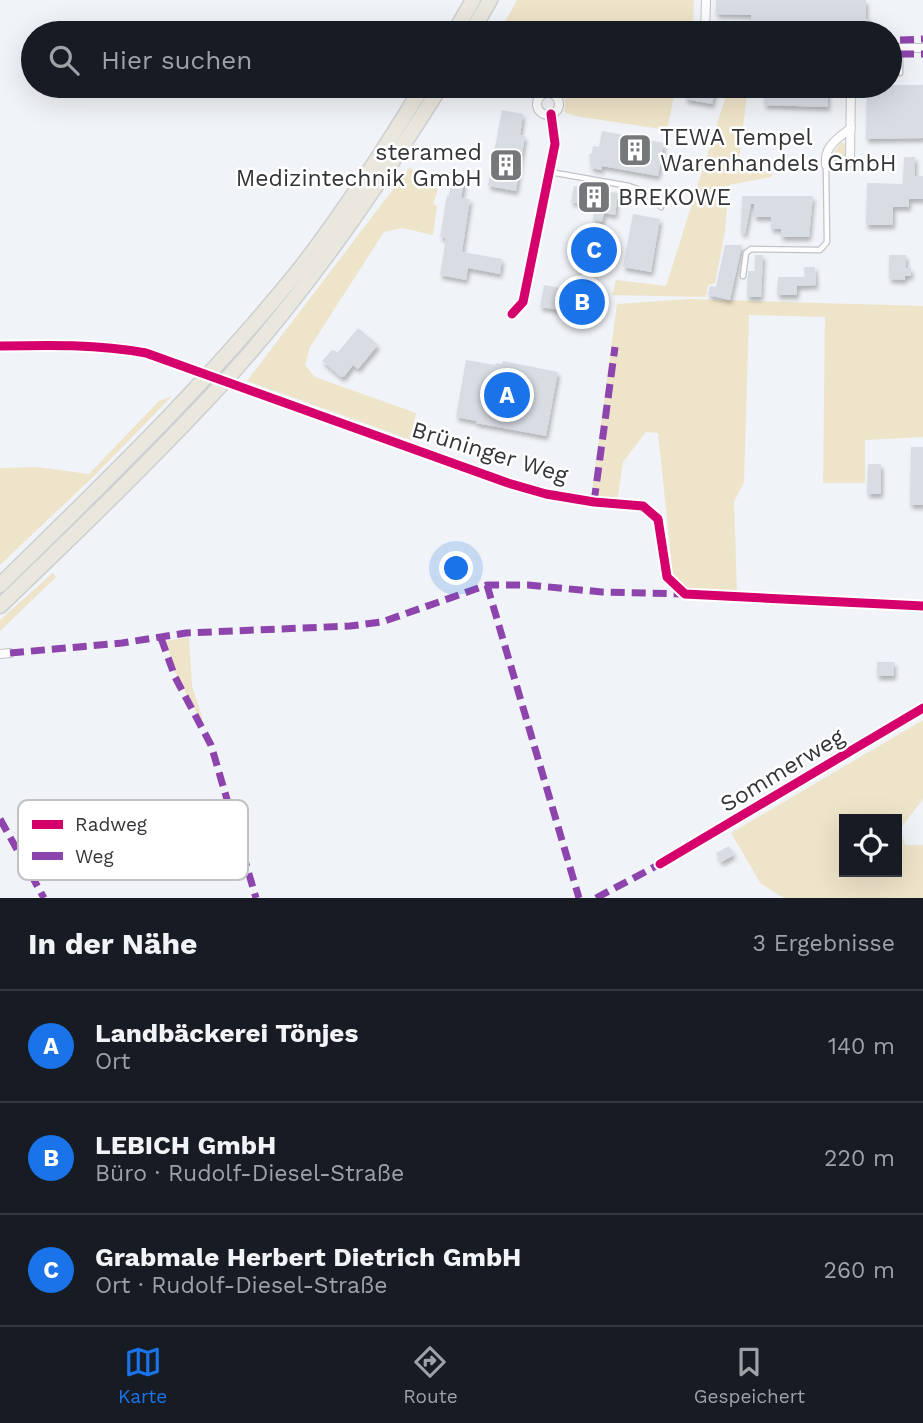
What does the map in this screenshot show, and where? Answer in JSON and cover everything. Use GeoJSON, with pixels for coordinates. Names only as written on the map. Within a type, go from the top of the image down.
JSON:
{"type":"FeatureCollection","features":[{"type":"Feature","properties":{"kind":"highway"},"geometry":{"type":"LineString","coordinates":[[461,21],[473,0]]}},
{"type":"Feature","properties":{"kind":"highway"},"geometry":{"type":"LineString","coordinates":[[478,21],[490,0]]}},
{"type":"Feature","properties":{"kind":"highway"},"geometry":{"type":"LineString","coordinates":[[0,585],[166,422],[285,285],[348,201],[416,98]]}},
{"type":"Feature","properties":{"kind":"highway"},"geometry":{"type":"LineString","coordinates":[[0,606],[151,458],[234,371],[314,274],[404,146],[434,98]]}},
{"type":"Feature","properties":{"kind":"street"},"geometry":{"type":"LineString","coordinates":[[705,21],[706,0]]}},
{"type":"Feature","properties":{"kind":"street"},"geometry":{"type":"LineString","coordinates":[[902,48],[923,48]]}},
{"type":"Feature","properties":{"kind":"street"},"geometry":{"type":"LineString","coordinates":[[539,98],[537,103],[541,112],[551,114]]}},
{"type":"Feature","properties":{"kind":"street"},"geometry":{"type":"LineString","coordinates":[[551,114],[557,109],[557,98]]}},
{"type":"Feature","properties":{"kind":"street"},"geometry":{"type":"LineString","coordinates":[[850,128],[826,151],[826,165],[848,163],[850,157],[851,98]]}},
{"type":"Feature","properties":{"kind":"street"},"geometry":{"type":"LineString","coordinates":[[512,314],[523,302],[550,172],[555,144],[551,114]]}},
{"type":"Feature","properties":{"kind":"street","name":"Brüninger Weg"},"geometry":{"type":"LineString","coordinates":[[0,346],[116,347],[146,353],[508,484],[594,502],[643,506],[658,520],[667,577],[685,594],[923,606]]}},
{"type":"Feature","properties":{"kind":"street"},"geometry":{"type":"LineString","coordinates":[[0,654],[10,653]]}},
{"type":"Feature","properties":{"kind":"street","name":"Sommerweg"},"geometry":{"type":"LineString","coordinates":[[660,864],[923,708]]}},
{"type":"Feature","properties":{"kind":"lane"},"geometry":{"type":"LineString","coordinates":[[743,275],[746,253],[751,249],[820,250],[825,246],[826,165]]}},
{"type":"Feature","properties":{"kind":"lane"},"geometry":{"type":"LineString","coordinates":[[550,172],[629,186],[645,192],[661,207]]}},
{"type":"Feature","properties":{"kind":"shaded area"},"geometry":{"type":"Polygon","coordinates":[[[517,0],[694,0],[693,21],[506,21],[517,0]]]}},
{"type":"Feature","properties":{"kind":"shaded area"},"geometry":{"type":"Polygon","coordinates":[[[565,98],[674,98],[667,130],[575,116],[565,112],[565,98]]]}},
{"type":"Feature","properties":{"kind":"shaded area"},"geometry":{"type":"Polygon","coordinates":[[[725,98],[747,98],[738,167],[773,173],[771,177],[729,185],[725,232],[715,283],[708,285],[706,297],[612,295],[616,280],[666,286],[725,98]]]}},
{"type":"Feature","properties":{"kind":"shaded area"},"geometry":{"type":"Polygon","coordinates":[[[840,143],[844,143],[846,148],[844,159],[836,162],[832,156],[840,143]]]}},
{"type":"Feature","properties":{"kind":"shaded area"},"geometry":{"type":"Polygon","coordinates":[[[410,167],[422,181],[438,189],[433,204],[437,206],[433,235],[402,228],[384,232],[310,347],[305,365],[315,377],[416,413],[411,440],[247,381],[410,167]]]}},
{"type":"Feature","properties":{"kind":"shaded area"},"geometry":{"type":"Polygon","coordinates":[[[689,299],[923,306],[923,437],[865,440],[865,483],[823,483],[825,317],[749,315],[744,482],[734,502],[737,591],[686,589],[673,577],[658,433],[646,432],[623,462],[617,502],[591,498],[617,304],[689,299]]]}},
{"type":"Feature","properties":{"kind":"shaded area"},"geometry":{"type":"Polygon","coordinates":[[[172,396],[95,475],[0,565],[0,468],[38,467],[89,474],[159,401],[172,396]]]}},
{"type":"Feature","properties":{"kind":"shaded area"},"geometry":{"type":"Polygon","coordinates":[[[53,573],[56,577],[0,631],[0,620],[53,573]]]}},
{"type":"Feature","properties":{"kind":"shaded area"},"geometry":{"type":"Polygon","coordinates":[[[189,637],[192,686],[203,719],[200,719],[175,673],[166,641],[189,637]]]}},
{"type":"Feature","properties":{"kind":"shaded area"},"geometry":{"type":"Polygon","coordinates":[[[923,720],[923,799],[902,826],[902,814],[839,814],[839,877],[902,877],[902,835],[905,845],[923,845],[923,898],[784,898],[761,884],[731,833],[923,720]]]}},
{"type":"Feature","properties":{"kind":"building"},"geometry":{"type":"Polygon","coordinates":[[[716,0],[866,0],[866,19],[871,21],[751,21],[751,15],[716,14],[716,0]]]}},
{"type":"Feature","properties":{"kind":"building"},"geometry":{"type":"Polygon","coordinates":[[[902,85],[923,85],[923,138],[866,139],[867,98],[902,98],[902,85]]]}},
{"type":"Feature","properties":{"kind":"building"},"geometry":{"type":"Polygon","coordinates":[[[685,98],[713,98],[712,104],[685,98]]]}},
{"type":"Feature","properties":{"kind":"building"},"geometry":{"type":"Polygon","coordinates":[[[764,98],[828,98],[828,107],[764,105],[764,98]]]}},
{"type":"Feature","properties":{"kind":"building","name":"steramed Medizintechnik GmbH"},"geometry":{"type":"Polygon","coordinates":[[[502,110],[523,114],[520,135],[525,136],[516,191],[488,186],[502,110]]]}},
{"type":"Feature","properties":{"kind":"building"},"geometry":{"type":"Polygon","coordinates":[[[602,131],[664,143],[658,176],[602,166],[602,170],[591,168],[589,155],[593,146],[599,147],[602,131]]]}},
{"type":"Feature","properties":{"kind":"building"},"geometry":{"type":"Polygon","coordinates":[[[904,157],[915,157],[915,176],[923,176],[923,199],[909,199],[909,207],[893,207],[893,225],[866,225],[867,183],[903,184],[904,157]]]}},
{"type":"Feature","properties":{"kind":"building"},"geometry":{"type":"Polygon","coordinates":[[[452,177],[465,179],[461,198],[470,199],[462,252],[502,259],[500,274],[468,268],[466,280],[440,275],[446,238],[440,237],[452,177]]]}},
{"type":"Feature","properties":{"kind":"building","name":"BREKOWE"},"geometry":{"type":"Polygon","coordinates":[[[574,186],[618,193],[615,215],[604,213],[602,222],[593,220],[595,206],[571,202],[574,186]]]}},
{"type":"Feature","properties":{"kind":"building"},"geometry":{"type":"Polygon","coordinates":[[[742,196],[813,196],[809,237],[781,237],[781,229],[771,229],[771,217],[754,217],[754,204],[751,204],[745,234],[741,233],[742,196]]]}},
{"type":"Feature","properties":{"kind":"building"},"geometry":{"type":"Polygon","coordinates":[[[633,214],[660,219],[651,272],[623,267],[633,214]]]}},
{"type":"Feature","properties":{"kind":"building"},"geometry":{"type":"Polygon","coordinates":[[[579,238],[612,245],[608,262],[576,255],[579,238]]]}},
{"type":"Feature","properties":{"kind":"building"},"geometry":{"type":"Polygon","coordinates":[[[725,245],[742,245],[730,300],[708,295],[710,286],[716,287],[725,245]]]}},
{"type":"Feature","properties":{"kind":"building"},"geometry":{"type":"Polygon","coordinates":[[[755,255],[763,255],[761,297],[747,297],[748,271],[755,271],[755,255]]]}},
{"type":"Feature","properties":{"kind":"building"},"geometry":{"type":"Polygon","coordinates":[[[889,255],[906,255],[906,268],[911,268],[911,276],[905,276],[905,280],[889,279],[889,255]]]}},
{"type":"Feature","properties":{"kind":"building"},"geometry":{"type":"Polygon","coordinates":[[[804,267],[815,267],[816,285],[797,286],[797,295],[777,295],[778,277],[805,277],[804,267]]]}},
{"type":"Feature","properties":{"kind":"building"},"geometry":{"type":"Polygon","coordinates":[[[544,285],[589,293],[586,314],[540,307],[544,285]]]}},
{"type":"Feature","properties":{"kind":"building"},"geometry":{"type":"Polygon","coordinates":[[[358,328],[378,345],[358,369],[353,365],[344,377],[341,377],[322,361],[332,350],[338,352],[358,328]]]}},
{"type":"Feature","properties":{"kind":"building"},"geometry":{"type":"Polygon","coordinates":[[[466,360],[495,365],[502,364],[503,361],[558,372],[546,436],[456,417],[466,360]]]}},
{"type":"Feature","properties":{"kind":"building"},"geometry":{"type":"Polygon","coordinates":[[[911,447],[923,447],[923,505],[910,505],[911,447]]]}},
{"type":"Feature","properties":{"kind":"building"},"geometry":{"type":"Polygon","coordinates":[[[868,464],[881,464],[881,494],[867,494],[868,464]]]}},
{"type":"Feature","properties":{"kind":"building"},"geometry":{"type":"Polygon","coordinates":[[[877,662],[894,662],[894,676],[877,676],[877,662]]]}},
{"type":"Feature","properties":{"kind":"building"},"geometry":{"type":"Polygon","coordinates":[[[729,846],[734,855],[721,862],[716,853],[729,846]]]}},
{"type":"Feature","properties":{"kind":"marked path"},"geometry":{"type":"LineString","coordinates":[[902,40],[923,39]]}},
{"type":"Feature","properties":{"kind":"marked path"},"geometry":{"type":"LineString","coordinates":[[902,54],[923,54]]}},
{"type":"Feature","properties":{"kind":"marked path"},"geometry":{"type":"LineString","coordinates":[[594,502],[615,347]]}},
{"type":"Feature","properties":{"kind":"marked path"},"geometry":{"type":"LineString","coordinates":[[487,585],[579,898]]}},
{"type":"Feature","properties":{"kind":"marked path"},"geometry":{"type":"LineString","coordinates":[[10,653],[122,643],[186,633],[350,626],[382,622],[487,585],[685,594]]}},
{"type":"Feature","properties":{"kind":"marked path"},"geometry":{"type":"LineString","coordinates":[[161,638],[175,677],[211,745],[227,800]]}},
{"type":"Feature","properties":{"kind":"marked path"},"geometry":{"type":"LineString","coordinates":[[0,819],[18,851]]}},
{"type":"Feature","properties":{"kind":"marked path"},"geometry":{"type":"LineString","coordinates":[[596,898],[660,864]]}},
{"type":"Feature","properties":{"kind":"marked path"},"geometry":{"type":"LineString","coordinates":[[248,871],[256,898]]}},
{"type":"Feature","properties":{"kind":"marked path"},"geometry":{"type":"LineString","coordinates":[[34,880],[44,898]]}},
{"type":"Feature","properties":{"kind":"cycle path"},"geometry":{"type":"LineString","coordinates":[[512,314],[523,302],[555,144],[551,114]]}},
{"type":"Feature","properties":{"kind":"cycle path"},"geometry":{"type":"LineString","coordinates":[[0,346],[55,345],[146,353],[508,483],[546,494],[643,506],[658,519],[667,577],[685,594],[923,606]]}},
{"type":"Feature","properties":{"kind":"cycle path"},"geometry":{"type":"LineString","coordinates":[[660,864],[923,708]]}},
{"type":"Feature","properties":{"kind":"place","name":"TEWA Tempel Warenhandels GmbH"},"geometry":{"type":"Point","coordinates":[635,150]}},
{"type":"Feature","properties":{"kind":"place","name":"steramed Medizintechnik GmbH"},"geometry":{"type":"Point","coordinates":[506,165]}},
{"type":"Feature","properties":{"kind":"place","name":"BREKOWE"},"geometry":{"type":"Point","coordinates":[594,197]}},
{"type":"Feature","properties":{"kind":"place","name":"Grabmale Herbert Dietrich GmbH"},"geometry":{"type":"Point","coordinates":[594,250]}},
{"type":"Feature","properties":{"kind":"place","name":"LEBICH GmbH"},"geometry":{"type":"Point","coordinates":[582,302]}},
{"type":"Feature","properties":{"kind":"place","name":"Landbäckerei Tönjes"},"geometry":{"type":"Point","coordinates":[507,395]}}]}
